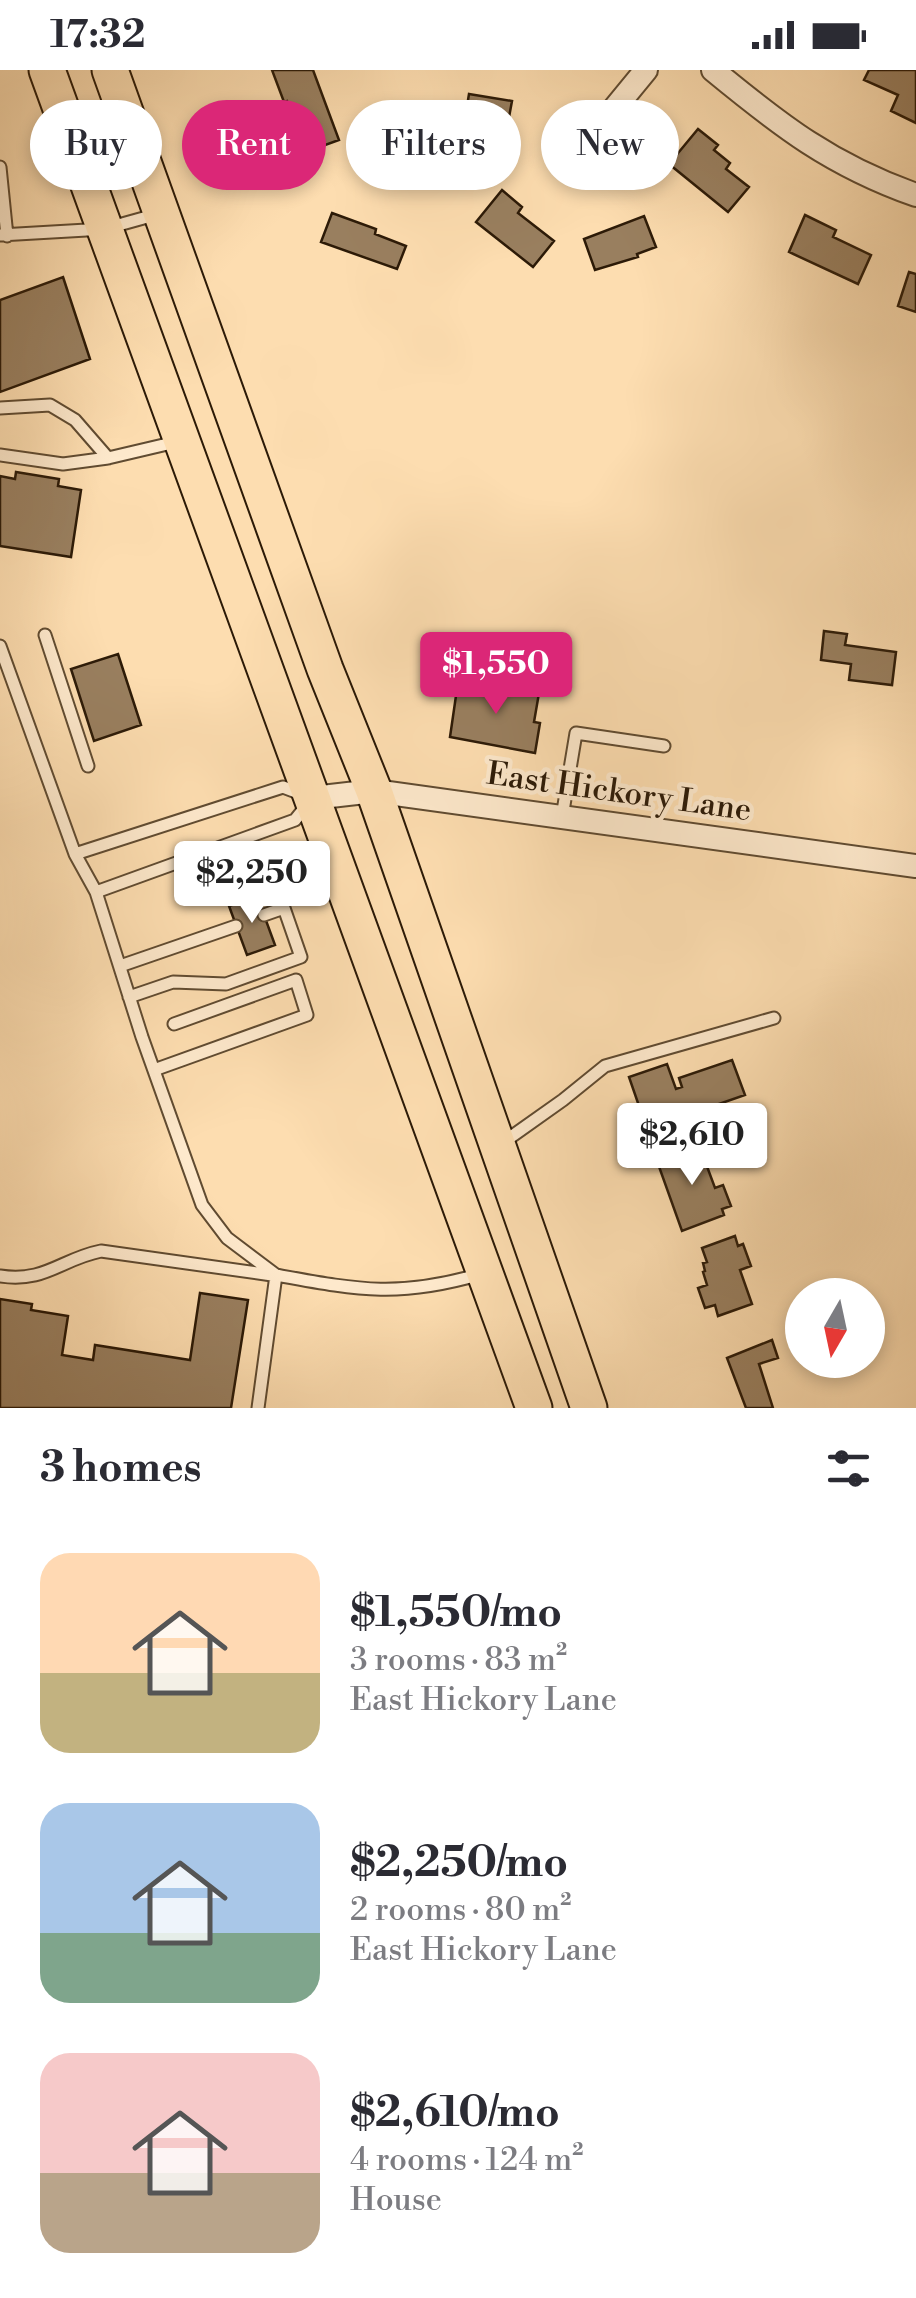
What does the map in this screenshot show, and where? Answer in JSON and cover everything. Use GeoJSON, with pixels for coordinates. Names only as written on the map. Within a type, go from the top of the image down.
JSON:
{"type":"FeatureCollection","features":[{"type":"Feature","properties":{"kind":"main road"},"geometry":{"type":"LineString","coordinates":[[46,70],[534,1408]]}},
{"type":"Feature","properties":{"kind":"main road"},"geometry":{"type":"LineString","coordinates":[[110,70],[325,669],[374,791],[590,1408]]}},
{"type":"Feature","properties":{"kind":"street"},"geometry":{"type":"LineString","coordinates":[[621,100],[646,70]]}},
{"type":"Feature","properties":{"kind":"street"},"geometry":{"type":"LineString","coordinates":[[712,70],[777,124],[820,153],[858,173],[916,195]]}},
{"type":"Feature","properties":{"kind":"street","name":"East Hickory Lane"},"geometry":{"type":"LineString","coordinates":[[313,798],[374,791],[916,866]]}},
{"type":"Feature","properties":{"kind":"lane"},"geometry":{"type":"LineString","coordinates":[[0,167],[3,235],[104,229],[161,213]]}},
{"type":"Feature","properties":{"kind":"lane"},"geometry":{"type":"LineString","coordinates":[[0,408],[50,405],[76,420],[108,458]]}},
{"type":"Feature","properties":{"kind":"lane"},"geometry":{"type":"LineString","coordinates":[[0,455],[63,464],[180,441]]}},
{"type":"Feature","properties":{"kind":"lane"},"geometry":{"type":"LineString","coordinates":[[45,634],[88,766]]}},
{"type":"Feature","properties":{"kind":"lane"},"geometry":{"type":"LineString","coordinates":[[0,646],[75,854],[96,892],[202,1205],[227,1238],[276,1275]]}},
{"type":"Feature","properties":{"kind":"lane"},"geometry":{"type":"LineString","coordinates":[[562,817],[576,733],[664,746]]}},
{"type":"Feature","properties":{"kind":"lane"},"geometry":{"type":"LineString","coordinates":[[75,854],[283,788],[313,798],[294,820],[96,892]]}},
{"type":"Feature","properties":{"kind":"lane"},"geometry":{"type":"LineString","coordinates":[[129,998],[173,982],[226,984],[301,957],[284,908],[264,915]]}},
{"type":"Feature","properties":{"kind":"lane"},"geometry":{"type":"LineString","coordinates":[[120,966],[236,926]]}},
{"type":"Feature","properties":{"kind":"lane"},"geometry":{"type":"LineString","coordinates":[[154,1070],[307,1015],[296,980],[174,1024]]}},
{"type":"Feature","properties":{"kind":"lane"},"geometry":{"type":"LineString","coordinates":[[498,1146],[605,1066],[774,1018]]}},
{"type":"Feature","properties":{"kind":"lane"},"geometry":{"type":"LineString","coordinates":[[0,1276],[32,1278],[101,1251],[360,1290],[406,1291],[485,1272]]}},
{"type":"Feature","properties":{"kind":"lane"},"geometry":{"type":"LineString","coordinates":[[258,1408],[276,1275]]}},
{"type":"Feature","properties":{"kind":"building"},"geometry":{"type":"Polygon","coordinates":[[[272,70],[313,70],[324,100],[283,100],[272,70]]]}},
{"type":"Feature","properties":{"kind":"building"},"geometry":{"type":"Polygon","coordinates":[[[869,70],[916,70],[916,123],[891,111],[898,95],[864,80],[869,70]]]}},
{"type":"Feature","properties":{"kind":"building"},"geometry":{"type":"Polygon","coordinates":[[[469,94],[506,100],[468,100],[469,94]]]}},
{"type":"Feature","properties":{"kind":"building"},"geometry":{"type":"Polygon","coordinates":[[[326,105],[339,140],[326,145],[326,105]]]}},
{"type":"Feature","properties":{"kind":"building"},"geometry":{"type":"Polygon","coordinates":[[[698,129],[718,145],[714,150],[730,163],[726,169],[749,187],[728,212],[679,172],[679,152],[698,129]]]}},
{"type":"Feature","properties":{"kind":"building"},"geometry":{"type":"Polygon","coordinates":[[[502,190],[522,207],[518,213],[554,241],[533,267],[476,222],[502,190]]]}},
{"type":"Feature","properties":{"kind":"building"},"geometry":{"type":"Polygon","coordinates":[[[332,213],[376,229],[375,234],[406,246],[397,269],[321,242],[332,213]]]}},
{"type":"Feature","properties":{"kind":"building"},"geometry":{"type":"Polygon","coordinates":[[[805,215],[836,230],[833,237],[871,255],[858,284],[789,252],[805,215]]]}},
{"type":"Feature","properties":{"kind":"building"},"geometry":{"type":"Polygon","coordinates":[[[644,216],[656,247],[637,254],[638,257],[595,270],[584,239],[644,216]]]}},
{"type":"Feature","properties":{"kind":"building"},"geometry":{"type":"Polygon","coordinates":[[[909,272],[916,274],[916,312],[898,306],[909,272]]]}},
{"type":"Feature","properties":{"kind":"building"},"geometry":{"type":"Polygon","coordinates":[[[63,277],[90,359],[0,392],[0,300],[63,277]]]}},
{"type":"Feature","properties":{"kind":"building"},"geometry":{"type":"Polygon","coordinates":[[[16,472],[59,479],[58,486],[81,490],[71,557],[0,546],[0,476],[15,479],[16,472]]]}},
{"type":"Feature","properties":{"kind":"building"},"geometry":{"type":"Polygon","coordinates":[[[824,631],[847,634],[845,645],[896,652],[892,685],[849,680],[851,664],[821,660],[824,631]]]}},
{"type":"Feature","properties":{"kind":"building"},"geometry":{"type":"Polygon","coordinates":[[[118,654],[141,725],[94,741],[71,669],[118,654]]]}},
{"type":"Feature","properties":{"kind":"building"},"geometry":{"type":"Polygon","coordinates":[[[458,682],[539,693],[534,722],[540,723],[535,753],[450,737],[458,682]]]}},
{"type":"Feature","properties":{"kind":"building"},"geometry":{"type":"Polygon","coordinates":[[[257,896],[275,945],[247,955],[229,906],[257,896]]]}},
{"type":"Feature","properties":{"kind":"building"},"geometry":{"type":"Polygon","coordinates":[[[732,1060],[745,1095],[647,1129],[641,1114],[636,1116],[632,1105],[638,1103],[629,1077],[667,1064],[676,1089],[682,1087],[679,1078],[732,1060]]]}},
{"type":"Feature","properties":{"kind":"building"},"geometry":{"type":"Polygon","coordinates":[[[699,1145],[715,1188],[723,1185],[731,1206],[722,1209],[724,1215],[682,1231],[657,1161],[699,1145]]]}},
{"type":"Feature","properties":{"kind":"building"},"geometry":{"type":"Polygon","coordinates":[[[735,1236],[738,1246],[743,1244],[751,1266],[740,1270],[752,1304],[718,1316],[715,1305],[705,1308],[698,1288],[707,1285],[703,1263],[707,1262],[702,1248],[735,1236]]]}},
{"type":"Feature","properties":{"kind":"building"},"geometry":{"type":"Polygon","coordinates":[[[200,1293],[248,1300],[231,1408],[0,1408],[0,1299],[32,1304],[31,1310],[68,1316],[62,1355],[93,1360],[95,1345],[190,1360],[200,1293]]]}},
{"type":"Feature","properties":{"kind":"building"},"geometry":{"type":"Polygon","coordinates":[[[772,1340],[778,1358],[759,1364],[773,1408],[746,1408],[727,1358],[772,1340]]]}}]}
